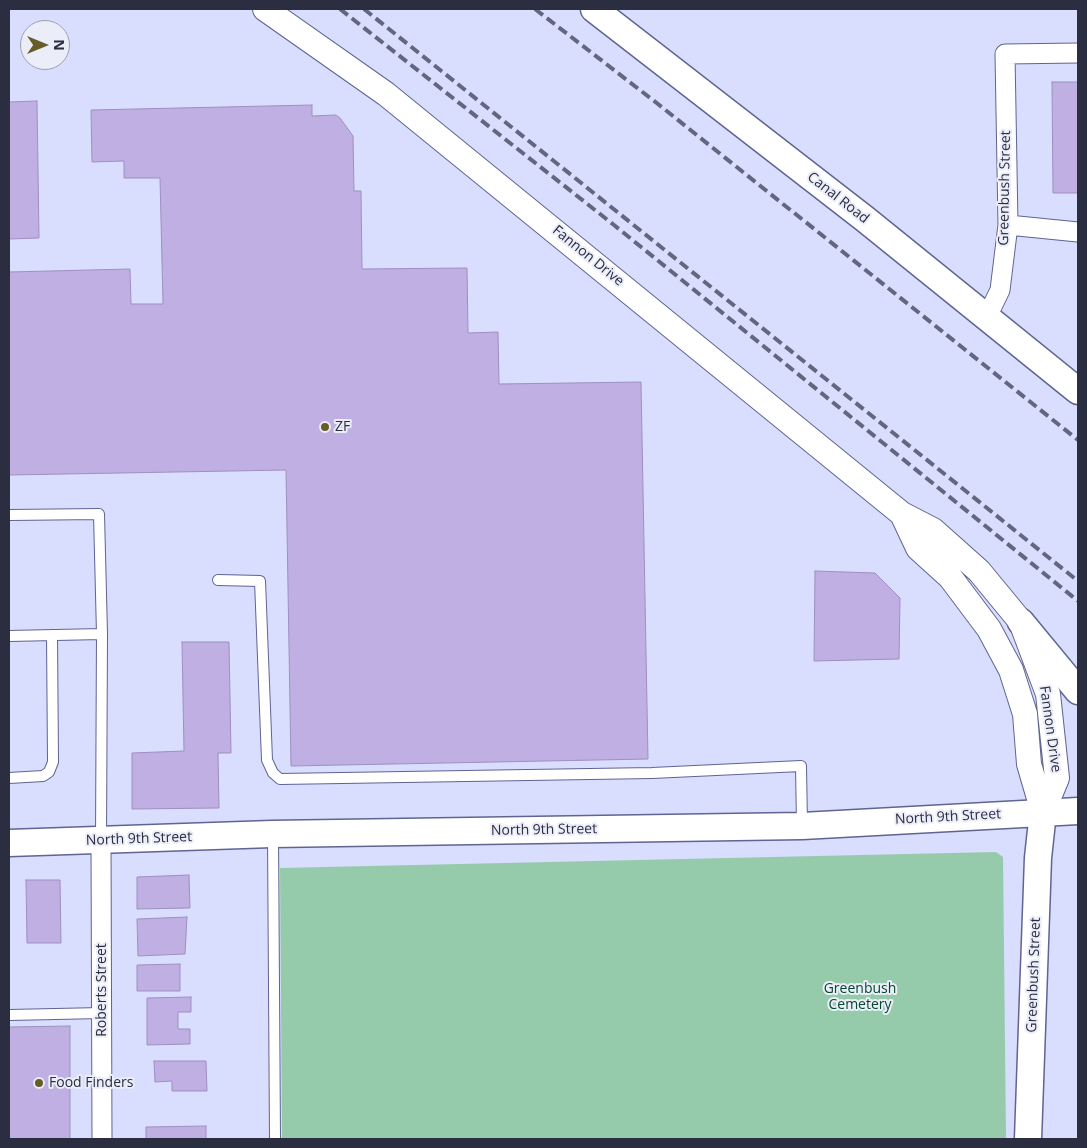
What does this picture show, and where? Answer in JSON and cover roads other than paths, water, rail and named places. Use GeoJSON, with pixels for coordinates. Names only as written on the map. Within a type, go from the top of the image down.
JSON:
{"type":"FeatureCollection","features":[{"type":"Feature","properties":{"kind":"main road","name":"Canal Road"},"geometry":{"type":"LineString","coordinates":[[594,9],[865,219],[1078,391]]}},
{"type":"Feature","properties":{"kind":"main road"},"geometry":{"type":"LineString","coordinates":[[1022,622],[1078,691]]}},
{"type":"Feature","properties":{"kind":"main road","name":"North 9th Street"},"geometry":{"type":"LineString","coordinates":[[9,843],[272,834],[802,826],[1078,811]]}},
{"type":"Feature","properties":{"kind":"main road","name":"Greenbush Street"},"geometry":{"type":"LineString","coordinates":[[1028,1139],[1038,858],[1043,812]]}},
{"type":"Feature","properties":{"kind":"street","name":"Fannon Drive"},"geometry":{"type":"LineString","coordinates":[[265,9],[386,94],[902,514],[932,530],[979,571],[1022,622],[1048,694],[1057,778],[1043,812]]}},
{"type":"Feature","properties":{"kind":"street","name":"Greenbush Street"},"geometry":{"type":"LineString","coordinates":[[986,318],[1000,290],[1008,225],[1005,54],[1078,53]]}},
{"type":"Feature","properties":{"kind":"street"},"geometry":{"type":"LineString","coordinates":[[1008,225],[1078,232]]}},
{"type":"Feature","properties":{"kind":"street","name":"Fannon Drive"},"geometry":{"type":"LineString","coordinates":[[902,514],[918,548],[950,577],[989,629],[1011,670],[1025,714],[1028,764],[1043,812]]}},
{"type":"Feature","properties":{"kind":"street","name":"Roberts Street"},"geometry":{"type":"LineString","coordinates":[[101,841],[102,1139]]}},
{"type":"Feature","properties":{"kind":"lane"},"geometry":{"type":"LineString","coordinates":[[9,515],[99,514],[102,634],[101,841]]}},
{"type":"Feature","properties":{"kind":"lane"},"geometry":{"type":"LineString","coordinates":[[218,580],[260,581],[267,760],[273,773],[280,779],[642,773],[800,766],[802,826]]}},
{"type":"Feature","properties":{"kind":"lane"},"geometry":{"type":"LineString","coordinates":[[9,636],[102,634]]}},
{"type":"Feature","properties":{"kind":"lane"},"geometry":{"type":"LineString","coordinates":[[9,778],[43,776],[49,772],[54,762],[52,635]]}},
{"type":"Feature","properties":{"kind":"lane"},"geometry":{"type":"LineString","coordinates":[[272,834],[275,1139]]}},
{"type":"Feature","properties":{"kind":"lane"},"geometry":{"type":"LineString","coordinates":[[9,1015],[102,1013]]}},
{"type":"Feature","properties":{"kind":"railway"},"geometry":{"type":"LineString","coordinates":[[340,9],[614,225],[1078,601]]}},
{"type":"Feature","properties":{"kind":"railway"},"geometry":{"type":"LineString","coordinates":[[364,9],[1078,581]]}},
{"type":"Feature","properties":{"kind":"railway"},"geometry":{"type":"LineString","coordinates":[[535,9],[658,104],[1078,440]]}},
{"type":"Feature","properties":{"kind":"place","name":"ZF"},"geometry":{"type":"Point","coordinates":[325,427]}},
{"type":"Feature","properties":{"kind":"place","name":"Food Finders"},"geometry":{"type":"Point","coordinates":[39,1083]}},
{"type":"Feature","properties":{"kind":"park label","name":"Greenbush Cemetery"},"geometry":{"type":"Point","coordinates":[860,998]}}]}
